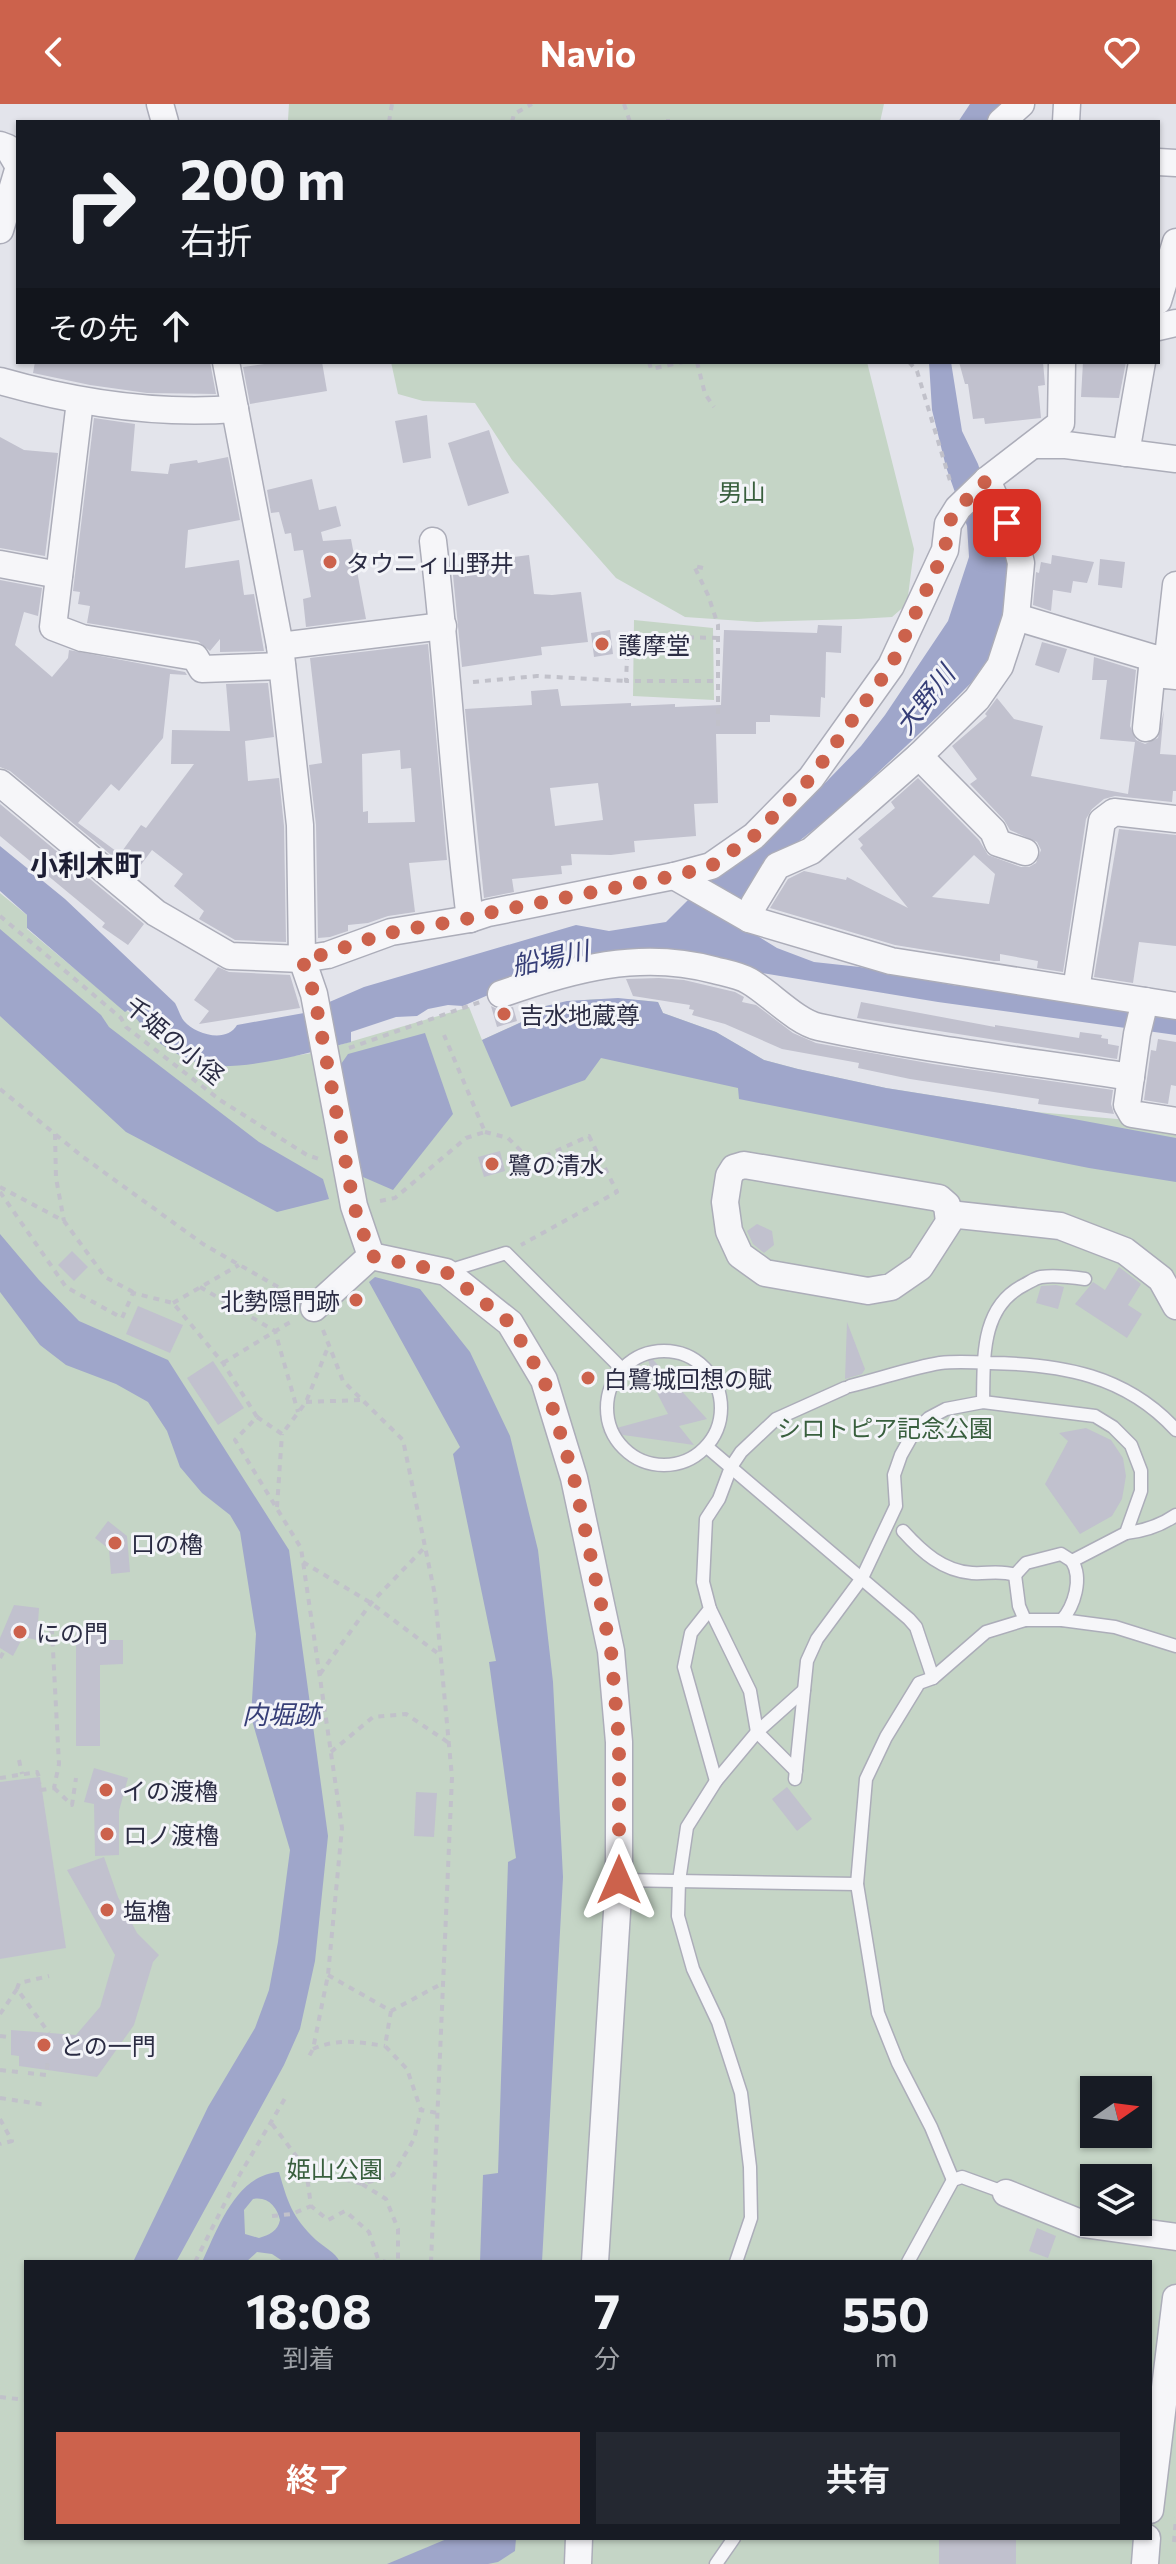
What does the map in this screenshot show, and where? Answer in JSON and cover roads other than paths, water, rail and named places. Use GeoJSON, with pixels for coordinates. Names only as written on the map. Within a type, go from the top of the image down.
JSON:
{"type":"FeatureCollection","features":[{"type":"Feature","properties":{"kind":"street"},"geometry":{"type":"LineString","coordinates":[[1003,120],[1021,104]]}},
{"type":"Feature","properties":{"kind":"street"},"geometry":{"type":"LineString","coordinates":[[0,145],[8,148],[16,164]]}},
{"type":"Feature","properties":{"kind":"street"},"geometry":{"type":"LineString","coordinates":[[0,230],[16,175]]}},
{"type":"Feature","properties":{"kind":"street"},"geometry":{"type":"LineString","coordinates":[[1160,294],[1176,242]]}},
{"type":"Feature","properties":{"kind":"street"},"geometry":{"type":"LineString","coordinates":[[226,364],[281,656],[300,825],[302,959],[314,994],[354,1206],[371,1256]]}},
{"type":"Feature","properties":{"kind":"street"},"geometry":{"type":"LineString","coordinates":[[0,783],[156,913],[230,956],[302,959],[328,955],[391,932],[470,919],[711,866],[754,836],[811,778],[891,666],[945,550],[953,516],[987,480],[1061,423],[1062,364]]}},
{"type":"Feature","properties":{"kind":"street"},"geometry":{"type":"LineString","coordinates":[[1126,453],[1142,364]]}},
{"type":"Feature","properties":{"kind":"street"},"geometry":{"type":"LineString","coordinates":[[1,384],[80,401],[128,407],[198,412],[235,409]]}},
{"type":"Feature","properties":{"kind":"street"},"geometry":{"type":"LineString","coordinates":[[80,401],[53,627],[82,638],[195,657],[202,669],[443,626]]}},
{"type":"Feature","properties":{"kind":"street"},"geometry":{"type":"LineString","coordinates":[[1036,445],[1066,445],[1176,459]]}},
{"type":"Feature","properties":{"kind":"street"},"geometry":{"type":"LineString","coordinates":[[749,919],[754,904],[777,866],[811,851],[919,756],[977,699],[1000,666],[1016,617],[1021,563],[987,480]]}},
{"type":"Feature","properties":{"kind":"street"},"geometry":{"type":"LineString","coordinates":[[433,541],[443,626],[457,818],[470,919]]}},
{"type":"Feature","properties":{"kind":"street"},"geometry":{"type":"LineString","coordinates":[[0,564],[59,575]]}},
{"type":"Feature","properties":{"kind":"street"},"geometry":{"type":"LineString","coordinates":[[1146,728],[1165,669],[1176,585]]}},
{"type":"Feature","properties":{"kind":"street"},"geometry":{"type":"LineString","coordinates":[[1016,617],[1165,669]]}},
{"type":"Feature","properties":{"kind":"street"},"geometry":{"type":"LineString","coordinates":[[919,756],[993,831],[998,843],[1025,852]]}},
{"type":"Feature","properties":{"kind":"street"},"geometry":{"type":"LineString","coordinates":[[1076,990],[1102,821],[1114,812],[1176,819]]}},
{"type":"Feature","properties":{"kind":"street"},"geometry":{"type":"LineString","coordinates":[[674,876],[749,919],[891,961],[1176,1006]]}},
{"type":"Feature","properties":{"kind":"street"},"geometry":{"type":"LineString","coordinates":[[501,994],[580,970],[639,961],[685,962],[746,979],[814,1026],[1131,1077]]}},
{"type":"Feature","properties":{"kind":"street"},"geometry":{"type":"LineString","coordinates":[[1145,1001],[1127,1105],[1132,1114],[1176,1121]]}},
{"type":"Feature","properties":{"kind":"street"},"geometry":{"type":"LineString","coordinates":[[758,1166],[939,1198],[947,1205],[949,1214],[949,1222],[920,1267],[891,1287],[868,1291],[765,1273],[740,1255],[729,1231],[725,1202],[729,1176],[734,1168],[758,1166]]}},
{"type":"Feature","properties":{"kind":"street"},"geometry":{"type":"LineString","coordinates":[[949,1214],[1060,1226],[1125,1251],[1161,1279],[1176,1306]]}},
{"type":"Feature","properties":{"kind":"street"},"geometry":{"type":"LineString","coordinates":[[371,1256],[446,1272],[510,1323],[544,1380],[574,1478],[611,1651],[619,1742],[619,1880],[595,2260]]}},
{"type":"Feature","properties":{"kind":"street"},"geometry":{"type":"LineString","coordinates":[[314,1308],[371,1256]]}},
{"type":"Feature","properties":{"kind":"street"},"geometry":{"type":"LineString","coordinates":[[1006,2193],[1083,2224],[1176,2237]]}},
{"type":"Feature","properties":{"kind":"street"},"geometry":{"type":"LineString","coordinates":[[1152,2494],[1176,2298]]}},
{"type":"Feature","properties":{"kind":"street"},"geometry":{"type":"LineString","coordinates":[[578,2564],[579,2540]]}},
{"type":"Feature","properties":{"kind":"lane"},"geometry":{"type":"LineString","coordinates":[[446,1272],[506,1253],[622,1369]]}},
{"type":"Feature","properties":{"kind":"lane"},"geometry":{"type":"LineString","coordinates":[[983,1402],[988,1332],[996,1309],[1007,1295],[1037,1278],[1085,1279]]}},
{"type":"Feature","properties":{"kind":"lane"},"geometry":{"type":"LineString","coordinates":[[663,1351],[682,1354],[696,1361],[710,1375],[717,1388],[721,1414],[707,1447],[688,1460],[666,1466],[635,1458],[618,1444],[608,1422],[607,1401],[622,1369],[641,1356],[663,1351]]}},
{"type":"Feature","properties":{"kind":"lane"},"geometry":{"type":"LineString","coordinates":[[1126,1533],[1141,1491],[1141,1471],[1131,1445],[1113,1427],[1095,1416],[983,1402],[946,1409],[929,1418],[914,1432],[901,1455],[894,1475],[896,1506],[862,1578],[817,1639],[807,1661],[795,1775],[757,1732],[750,1691],[710,1609],[703,1582],[706,1519],[741,1452],[776,1419],[847,1387],[942,1363],[984,1362],[1076,1370],[1132,1393],[1160,1413],[1176,1430]]}},
{"type":"Feature","properties":{"kind":"lane"},"geometry":{"type":"LineString","coordinates":[[707,1447],[916,1627],[933,1678]]}},
{"type":"Feature","properties":{"kind":"lane"},"geometry":{"type":"LineString","coordinates":[[1072,1561],[1126,1533],[1154,1528],[1176,1515]]}},
{"type":"Feature","properties":{"kind":"lane"},"geometry":{"type":"LineString","coordinates":[[903,1531],[919,1548],[954,1570],[973,1573],[1001,1571],[1015,1575]]}},
{"type":"Feature","properties":{"kind":"lane"},"geometry":{"type":"LineString","coordinates":[[1025,1620],[1019,1606],[1015,1575],[1026,1563],[1061,1554],[1072,1561],[1078,1570],[1072,1608],[1062,1620]]}},
{"type":"Feature","properties":{"kind":"lane"},"geometry":{"type":"LineString","coordinates":[[710,1609],[691,1633],[684,1667],[716,1781]]}},
{"type":"Feature","properties":{"kind":"lane"},"geometry":{"type":"LineString","coordinates":[[953,2180],[878,2013],[857,1884],[866,1779],[886,1737],[919,1683],[933,1678],[986,1632],[1025,1620],[1062,1620],[1115,1627],[1176,1646]]}},
{"type":"Feature","properties":{"kind":"lane"},"geometry":{"type":"LineString","coordinates":[[737,2260],[751,2218],[750,2167],[741,2093],[718,2022],[693,1969],[678,1916],[679,1881],[687,1827],[716,1781],[757,1732],[804,1690]]}},
{"type":"Feature","properties":{"kind":"lane"},"geometry":{"type":"LineString","coordinates":[[619,1880],[857,1884]]}},
{"type":"Feature","properties":{"kind":"lane"},"geometry":{"type":"LineString","coordinates":[[909,2260],[953,2180],[962,2177],[1006,2193]]}},
{"type":"Feature","properties":{"kind":"lane"},"geometry":{"type":"LineString","coordinates":[[716,2564],[733,2540]]}},
{"type":"Feature","properties":{"kind":"water"},"geometry":{"type":"Polygon","coordinates":[[[970,104],[1007,104],[995,120],[959,120],[970,104]]]}},
{"type":"Feature","properties":{"kind":"water"},"geometry":{"type":"Polygon","coordinates":[[[929,364],[951,364],[962,431],[978,464],[1012,571],[997,646],[971,683],[938,716],[837,811],[764,869],[737,923],[777,948],[814,962],[860,967],[952,985],[1176,1014],[1176,1035],[938,1002],[762,973],[706,957],[520,981],[463,1006],[428,1009],[417,1016],[396,1017],[351,1032],[351,1042],[263,1062],[212,1066],[186,1058],[156,1040],[128,1010],[125,1012],[27,928],[27,915],[0,891],[0,846],[65,899],[175,1003],[189,1026],[211,1035],[226,1034],[237,1025],[304,1013],[364,987],[576,925],[609,931],[666,922],[691,897],[796,813],[861,746],[948,621],[969,557],[967,526],[946,467],[932,410],[929,364]]]}},
{"type":"Feature","properties":{"kind":"water"},"geometry":{"type":"Polygon","coordinates":[[[0,929],[101,1015],[109,1027],[259,1142],[323,1179],[329,1199],[277,1212],[126,1132],[0,1016],[0,929]]]}},
{"type":"Feature","properties":{"kind":"water"},"geometry":{"type":"Polygon","coordinates":[[[618,998],[658,1002],[663,1013],[716,1032],[764,1060],[798,1069],[886,1088],[1176,1138],[1176,1182],[1089,1168],[739,1099],[738,1088],[601,1058],[585,1080],[511,1107],[482,1040],[528,1019],[533,1009],[567,1001],[618,998]]]}},
{"type":"Feature","properties":{"kind":"water"},"geometry":{"type":"Polygon","coordinates":[[[425,1033],[453,1114],[393,1190],[363,1177],[339,1067],[348,1054],[425,1033]]]}},
{"type":"Feature","properties":{"kind":"water","name":"内堀跡"},"geometry":{"type":"Polygon","coordinates":[[[0,1234],[79,1321],[168,1360],[289,1550],[328,1836],[315,1961],[300,2029],[284,2065],[177,2260],[134,2260],[208,2107],[255,2028],[269,1990],[290,1850],[251,1717],[256,1634],[240,1532],[230,1515],[202,1493],[180,1467],[167,1431],[148,1402],[116,1384],[66,1365],[40,1345],[0,1292],[0,1234]]]}},
{"type":"Feature","properties":{"kind":"water"},"geometry":{"type":"Polygon","coordinates":[[[375,1277],[420,1289],[470,1352],[510,1436],[538,1550],[553,1682],[563,1877],[542,2260],[480,2260],[483,2175],[498,2173],[508,1862],[516,1858],[489,1662],[496,1661],[453,1454],[460,1447],[369,1282],[375,1277]]]}},
{"type":"Feature","properties":{"kind":"water"},"geometry":{"type":"Polygon","coordinates":[[[279,2172],[296,2217],[338,2260],[281,2260],[272,2254],[257,2252],[248,2260],[203,2260],[230,2205],[251,2183],[264,2175],[279,2172]],[[253,2199],[244,2210],[245,2234],[259,2238],[277,2227],[280,2220],[277,2211],[263,2199],[253,2199]]]}},
{"type":"Feature","properties":{"kind":"water"},"geometry":{"type":"Polygon","coordinates":[[[444,2540],[516,2540],[515,2551],[498,2562],[488,2564],[387,2564],[444,2540]]]}},
{"type":"Feature","properties":{"kind":"place","name":"タウニィ山野井"},"geometry":{"type":"Point","coordinates":[330,562]}},
{"type":"Feature","properties":{"kind":"place","name":"護摩堂"},"geometry":{"type":"Point","coordinates":[602,644]}},
{"type":"Feature","properties":{"kind":"place","name":"吉水地蔵尊"},"geometry":{"type":"Point","coordinates":[504,1014]}},
{"type":"Feature","properties":{"kind":"place","name":"鷺の清水"},"geometry":{"type":"Point","coordinates":[492,1164]}},
{"type":"Feature","properties":{"kind":"place","name":"北勢隠門跡"},"geometry":{"type":"Point","coordinates":[356,1300]}},
{"type":"Feature","properties":{"kind":"place","name":"白鷺城回想の賦"},"geometry":{"type":"Point","coordinates":[588,1378]}},
{"type":"Feature","properties":{"kind":"place","name":"口の櫓"},"geometry":{"type":"Point","coordinates":[115,1543]}},
{"type":"Feature","properties":{"kind":"place","name":"にの門"},"geometry":{"type":"Point","coordinates":[20,1632]}},
{"type":"Feature","properties":{"kind":"place","name":"イの渡櫓"},"geometry":{"type":"Point","coordinates":[106,1790]}},
{"type":"Feature","properties":{"kind":"place","name":"ロノ渡櫓"},"geometry":{"type":"Point","coordinates":[107,1834]}},
{"type":"Feature","properties":{"kind":"place","name":"塩櫓"},"geometry":{"type":"Point","coordinates":[107,1910]}},
{"type":"Feature","properties":{"kind":"place","name":"との一門"},"geometry":{"type":"Point","coordinates":[44,2045]}},
{"type":"Feature","properties":{"kind":"district","name":"小利木町"},"geometry":{"type":"Point","coordinates":[86,864]}},
{"type":"Feature","properties":{"kind":"park label","name":"男山"},"geometry":{"type":"Point","coordinates":[742,491]}},
{"type":"Feature","properties":{"kind":"park label","name":"シロトピア記念公園"},"geometry":{"type":"Point","coordinates":[885,1427]}},
{"type":"Feature","properties":{"kind":"park label","name":"姫山公園"},"geometry":{"type":"Point","coordinates":[335,2168]}},
{"type":"Feature","properties":{"kind":"water label","name":"大野川"},"geometry":{"type":"Point","coordinates":[924,699]}},
{"type":"Feature","properties":{"kind":"water label","name":"船場川"},"geometry":{"type":"Point","coordinates":[550,957]}}]}
